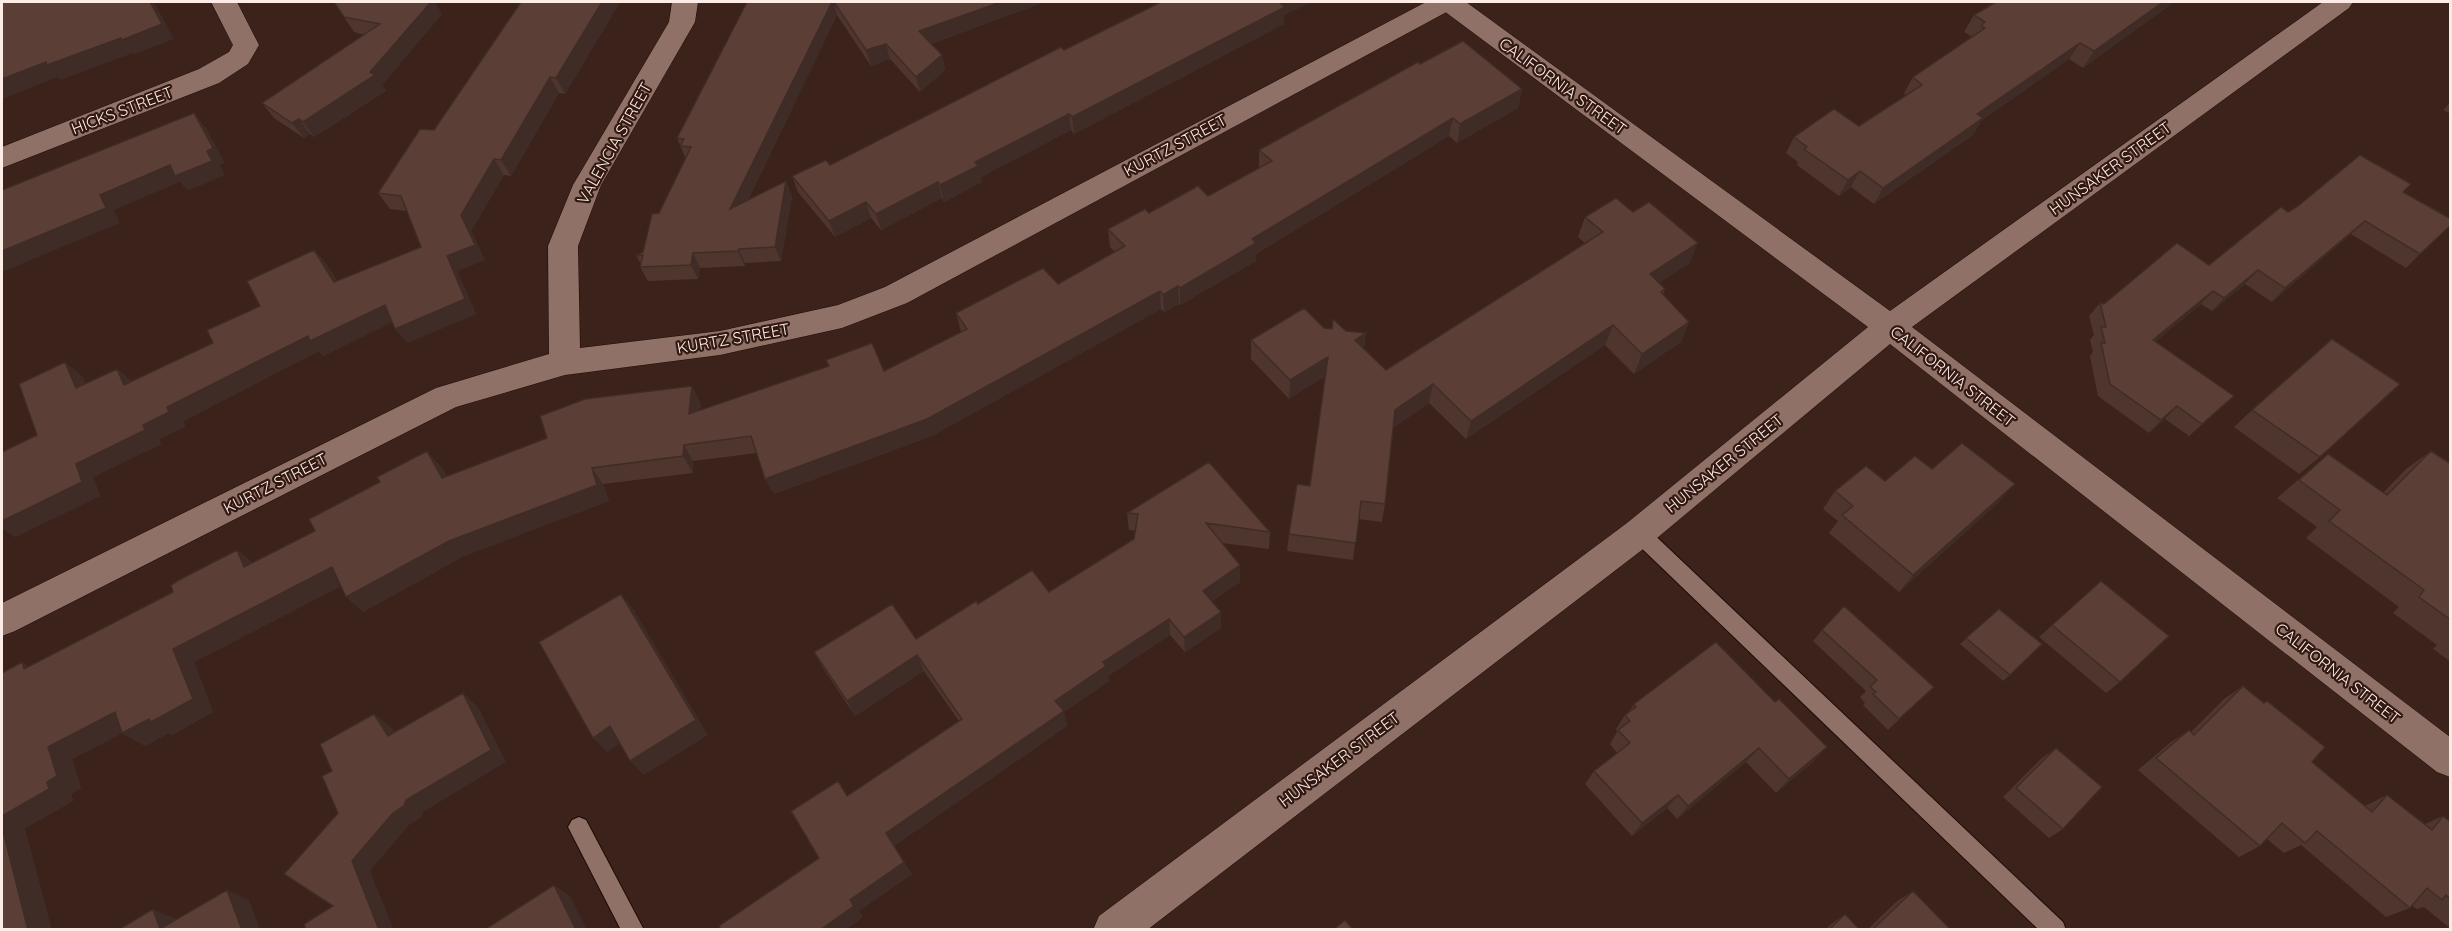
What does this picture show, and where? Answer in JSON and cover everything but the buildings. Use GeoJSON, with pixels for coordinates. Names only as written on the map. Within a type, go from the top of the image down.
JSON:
{"type":"FeatureCollection","features":[{"type":"Feature","properties":{"kind":"main road","name":"HICKS STREET"},"geometry":{"type":"LineString","coordinates":[[2,158],[209,76],[239,58],[246,45],[224,2]]}},
{"type":"Feature","properties":{"kind":"main road","name":"VALENCIA STREET"},"geometry":{"type":"LineString","coordinates":[[565,362],[563,246],[587,185],[682,22],[685,2]]}},
{"type":"Feature","properties":{"kind":"main road","name":"KURTZ STREET"},"geometry":{"type":"LineString","coordinates":[[2,620],[447,397],[565,362],[720,343],[842,316],[896,295],[1444,2]]}},
{"type":"Feature","properties":{"kind":"main road","name":"CALIFORNIA STREET"},"geometry":{"type":"LineString","coordinates":[[1449,2],[1890,327],[2451,759]]}},
{"type":"Feature","properties":{"kind":"main road","name":"HUNSAKER STREET"},"geometry":{"type":"LineString","coordinates":[[1113,930],[1639,533],[1890,327],[2340,2]]}},
{"type":"Feature","properties":{"kind":"lane"},"geometry":{"type":"LineString","coordinates":[[1639,533],[2055,930]]}},
{"type":"Feature","properties":{"kind":"lane"},"geometry":{"type":"LineString","coordinates":[[579,827],[633,930]]}}]}
